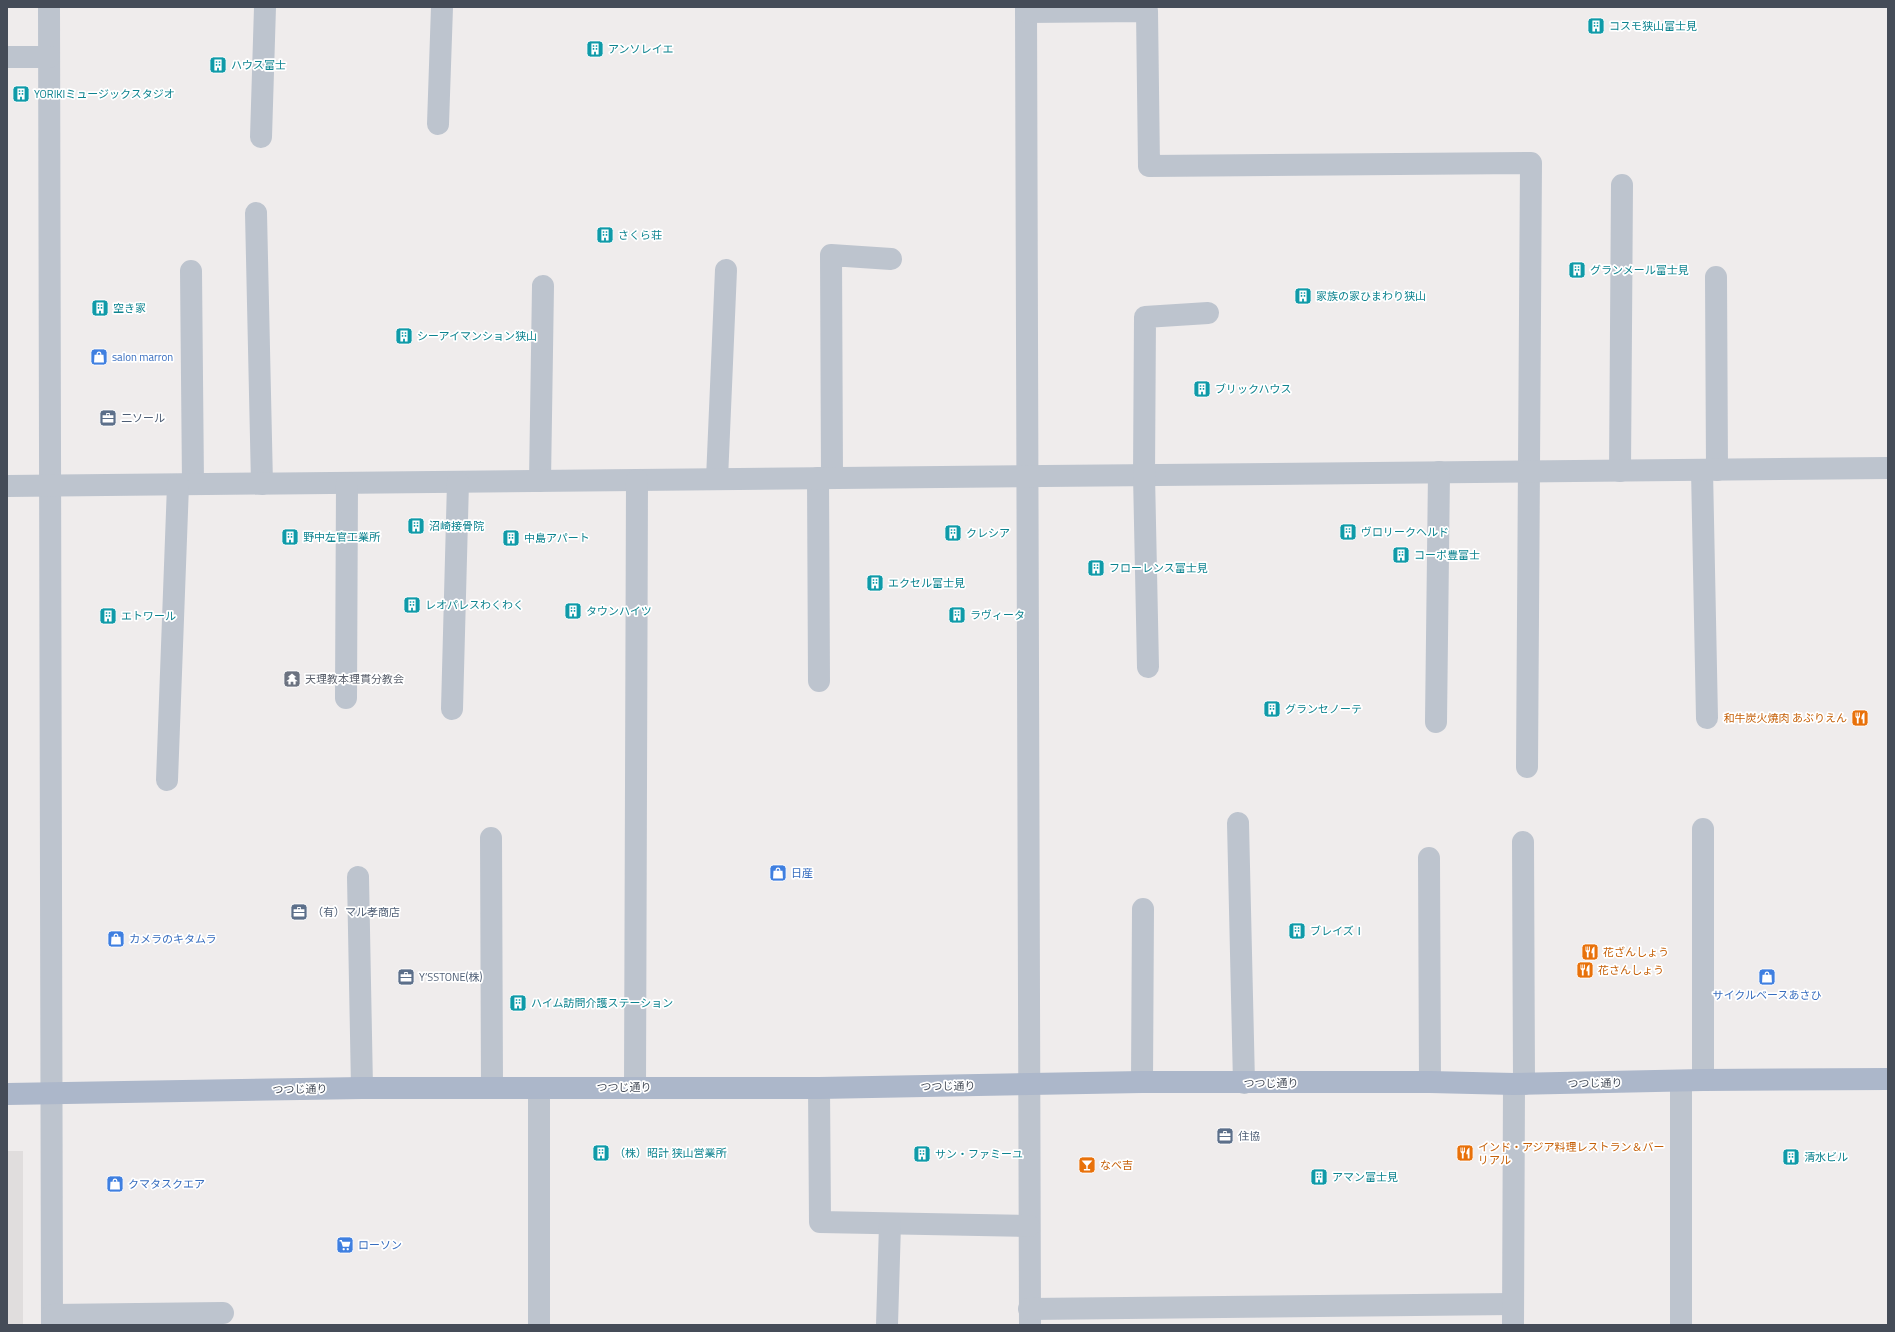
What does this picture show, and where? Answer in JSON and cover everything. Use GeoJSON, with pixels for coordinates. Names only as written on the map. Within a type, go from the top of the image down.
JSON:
{"type":"FeatureCollection","features":[{"type":"Feature","properties":{"kind":"main road","name":"つつじ通り"},"geometry":{"type":"LineString","coordinates":[[7,1094],[362,1088],[819,1088],[1142,1082],[1430,1082],[1519,1084],[1703,1080],[1888,1079]]}},
{"type":"Feature","properties":{"kind":"street"},"geometry":{"type":"LineString","coordinates":[[49,7],[52,1320],[223,1313]]}},
{"type":"Feature","properties":{"kind":"street"},"geometry":{"type":"LineString","coordinates":[[261,137],[265,7]]}},
{"type":"Feature","properties":{"kind":"street"},"geometry":{"type":"LineString","coordinates":[[438,124],[442,7]]}},
{"type":"Feature","properties":{"kind":"street"},"geometry":{"type":"LineString","coordinates":[[1524,842],[1513,1315],[1030,1317],[1026,9],[1146,11],[1149,166],[1531,163],[1527,767]]}},
{"type":"Feature","properties":{"kind":"street"},"geometry":{"type":"LineString","coordinates":[[7,57],[49,56]]}},
{"type":"Feature","properties":{"kind":"street"},"geometry":{"type":"LineString","coordinates":[[1620,471],[1622,185]]}},
{"type":"Feature","properties":{"kind":"street"},"geometry":{"type":"LineString","coordinates":[[256,212],[262,484]]}},
{"type":"Feature","properties":{"kind":"street"},"geometry":{"type":"LineString","coordinates":[[819,681],[831,256],[891,259]]}},
{"type":"Feature","properties":{"kind":"street"},"geometry":{"type":"LineString","coordinates":[[717,479],[726,270]]}},
{"type":"Feature","properties":{"kind":"street"},"geometry":{"type":"LineString","coordinates":[[167,780],[186,484],[191,271]]}},
{"type":"Feature","properties":{"kind":"street"},"geometry":{"type":"LineString","coordinates":[[1707,718],[1710,470],[1716,278]]}},
{"type":"Feature","properties":{"kind":"street"},"geometry":{"type":"LineString","coordinates":[[540,481],[543,286]]}},
{"type":"Feature","properties":{"kind":"street"},"geometry":{"type":"LineString","coordinates":[[1148,667],[1144,475],[1145,317],[1208,313]]}},
{"type":"Feature","properties":{"kind":"street"},"geometry":{"type":"LineString","coordinates":[[7,486],[1888,468]]}},
{"type":"Feature","properties":{"kind":"street"},"geometry":{"type":"LineString","coordinates":[[1436,722],[1439,472]]}},
{"type":"Feature","properties":{"kind":"street"},"geometry":{"type":"LineString","coordinates":[[635,1087],[636,480]]}},
{"type":"Feature","properties":{"kind":"street"},"geometry":{"type":"LineString","coordinates":[[452,709],[458,482]]}},
{"type":"Feature","properties":{"kind":"street"},"geometry":{"type":"LineString","coordinates":[[346,698],[347,483]]}},
{"type":"Feature","properties":{"kind":"street"},"geometry":{"type":"LineString","coordinates":[[1238,823],[1244,1083]]}},
{"type":"Feature","properties":{"kind":"street"},"geometry":{"type":"LineString","coordinates":[[1703,829],[1703,1080]]}},
{"type":"Feature","properties":{"kind":"street"},"geometry":{"type":"LineString","coordinates":[[491,838],[492,1087]]}},
{"type":"Feature","properties":{"kind":"street"},"geometry":{"type":"LineString","coordinates":[[1429,858],[1430,1082]]}},
{"type":"Feature","properties":{"kind":"street"},"geometry":{"type":"LineString","coordinates":[[358,877],[362,1088]]}},
{"type":"Feature","properties":{"kind":"street"},"geometry":{"type":"LineString","coordinates":[[1142,1082],[1143,909]]}},
{"type":"Feature","properties":{"kind":"street"},"geometry":{"type":"LineString","coordinates":[[1681,1081],[1682,1325]]}},
{"type":"Feature","properties":{"kind":"street"},"geometry":{"type":"LineString","coordinates":[[539,1088],[539,1325]]}},
{"type":"Feature","properties":{"kind":"street"},"geometry":{"type":"LineString","coordinates":[[819,1088],[820,1222],[1029,1226]]}},
{"type":"Feature","properties":{"kind":"street"},"geometry":{"type":"LineString","coordinates":[[887,1325],[890,1224]]}},
{"type":"Feature","properties":{"kind":"shaded area"},"geometry":{"type":"Polygon","coordinates":[[[7,1151],[23,1151],[23,1325],[7,1325],[7,1151]]]}},
{"type":"Feature","properties":{"kind":"place","name":"コスモ狭山富士見"},"geometry":{"type":"Point","coordinates":[1596,26]}},
{"type":"Feature","properties":{"kind":"place","name":"アンソレイエ"},"geometry":{"type":"Point","coordinates":[595,49]}},
{"type":"Feature","properties":{"kind":"place","name":"ハウス富士"},"geometry":{"type":"Point","coordinates":[218,65]}},
{"type":"Feature","properties":{"kind":"place","name":"YORIKIミュージックスタジオ"},"geometry":{"type":"Point","coordinates":[21,94]}},
{"type":"Feature","properties":{"kind":"place","name":"さくら荘"},"geometry":{"type":"Point","coordinates":[605,235]}},
{"type":"Feature","properties":{"kind":"place","name":"グランメール富士見"},"geometry":{"type":"Point","coordinates":[1577,270]}},
{"type":"Feature","properties":{"kind":"place","name":"家族の家ひまわり狭山"},"geometry":{"type":"Point","coordinates":[1303,296]}},
{"type":"Feature","properties":{"kind":"place","name":"空き家"},"geometry":{"type":"Point","coordinates":[100,308]}},
{"type":"Feature","properties":{"kind":"place","name":"シーアイマンション狭山"},"geometry":{"type":"Point","coordinates":[404,336]}},
{"type":"Feature","properties":{"kind":"place","name":"salon marron"},"geometry":{"type":"Point","coordinates":[99,357]}},
{"type":"Feature","properties":{"kind":"place","name":"ブリックハウス"},"geometry":{"type":"Point","coordinates":[1202,389]}},
{"type":"Feature","properties":{"kind":"place","name":"二ソール"},"geometry":{"type":"Point","coordinates":[108,418]}},
{"type":"Feature","properties":{"kind":"place","name":"沼崎接骨院"},"geometry":{"type":"Point","coordinates":[416,526]}},
{"type":"Feature","properties":{"kind":"place","name":"ヴロリークヘルド"},"geometry":{"type":"Point","coordinates":[1348,532]}},
{"type":"Feature","properties":{"kind":"place","name":"クレシア"},"geometry":{"type":"Point","coordinates":[953,533]}},
{"type":"Feature","properties":{"kind":"place","name":"野中左官工業所"},"geometry":{"type":"Point","coordinates":[290,537]}},
{"type":"Feature","properties":{"kind":"place","name":"中島アパート"},"geometry":{"type":"Point","coordinates":[511,538]}},
{"type":"Feature","properties":{"kind":"place","name":"コーポ豊富士"},"geometry":{"type":"Point","coordinates":[1401,555]}},
{"type":"Feature","properties":{"kind":"place","name":"フローレンス富士見"},"geometry":{"type":"Point","coordinates":[1096,568]}},
{"type":"Feature","properties":{"kind":"place","name":"エクセル富士見"},"geometry":{"type":"Point","coordinates":[875,583]}},
{"type":"Feature","properties":{"kind":"place","name":"レオパレスわくわく"},"geometry":{"type":"Point","coordinates":[412,605]}},
{"type":"Feature","properties":{"kind":"place","name":"タウンハイツ"},"geometry":{"type":"Point","coordinates":[573,611]}},
{"type":"Feature","properties":{"kind":"place","name":"ラヴィータ"},"geometry":{"type":"Point","coordinates":[957,615]}},
{"type":"Feature","properties":{"kind":"place","name":"エトワール"},"geometry":{"type":"Point","coordinates":[108,616]}},
{"type":"Feature","properties":{"kind":"place","name":"天理教本理貫分教会"},"geometry":{"type":"Point","coordinates":[292,679]}},
{"type":"Feature","properties":{"kind":"place","name":"グランセノーテ"},"geometry":{"type":"Point","coordinates":[1272,709]}},
{"type":"Feature","properties":{"kind":"place","name":"和牛炭火焼肉 あぶりえん"},"geometry":{"type":"Point","coordinates":[1860,718]}},
{"type":"Feature","properties":{"kind":"place","name":"日産"},"geometry":{"type":"Point","coordinates":[778,873]}},
{"type":"Feature","properties":{"kind":"place","name":"（有）マル孝商店"},"geometry":{"type":"Point","coordinates":[299,912]}},
{"type":"Feature","properties":{"kind":"place","name":"ブレイズⅠ"},"geometry":{"type":"Point","coordinates":[1297,931]}},
{"type":"Feature","properties":{"kind":"place","name":"カメラのキタムラ"},"geometry":{"type":"Point","coordinates":[116,939]}},
{"type":"Feature","properties":{"kind":"place","name":"花ざんしょう"},"geometry":{"type":"Point","coordinates":[1590,952]}},
{"type":"Feature","properties":{"kind":"place","name":"花さんしょう"},"geometry":{"type":"Point","coordinates":[1585,970]}},
{"type":"Feature","properties":{"kind":"place","name":"Y’SSTONE(株)"},"geometry":{"type":"Point","coordinates":[406,977]}},
{"type":"Feature","properties":{"kind":"place","name":"サイクルベースあさひ"},"geometry":{"type":"Point","coordinates":[1767,977]}},
{"type":"Feature","properties":{"kind":"place","name":"ハイム訪問介護ステーション"},"geometry":{"type":"Point","coordinates":[518,1003]}},
{"type":"Feature","properties":{"kind":"place","name":"住協"},"geometry":{"type":"Point","coordinates":[1225,1136]}},
{"type":"Feature","properties":{"kind":"place","name":"（株）昭計 狭山営業所"},"geometry":{"type":"Point","coordinates":[601,1153]}},
{"type":"Feature","properties":{"kind":"place","name":"インド・アジア料理レストラン＆バー リアル"},"geometry":{"type":"Point","coordinates":[1465,1153]}},
{"type":"Feature","properties":{"kind":"place","name":"サン・ファミーユ"},"geometry":{"type":"Point","coordinates":[922,1154]}},
{"type":"Feature","properties":{"kind":"place","name":"清水ビル"},"geometry":{"type":"Point","coordinates":[1791,1157]}},
{"type":"Feature","properties":{"kind":"place","name":"なべ吉"},"geometry":{"type":"Point","coordinates":[1087,1165]}},
{"type":"Feature","properties":{"kind":"place","name":"アマン富士見"},"geometry":{"type":"Point","coordinates":[1319,1177]}},
{"type":"Feature","properties":{"kind":"place","name":"クマタスクエア"},"geometry":{"type":"Point","coordinates":[115,1184]}},
{"type":"Feature","properties":{"kind":"place","name":"ローソン"},"geometry":{"type":"Point","coordinates":[345,1245]}}]}
